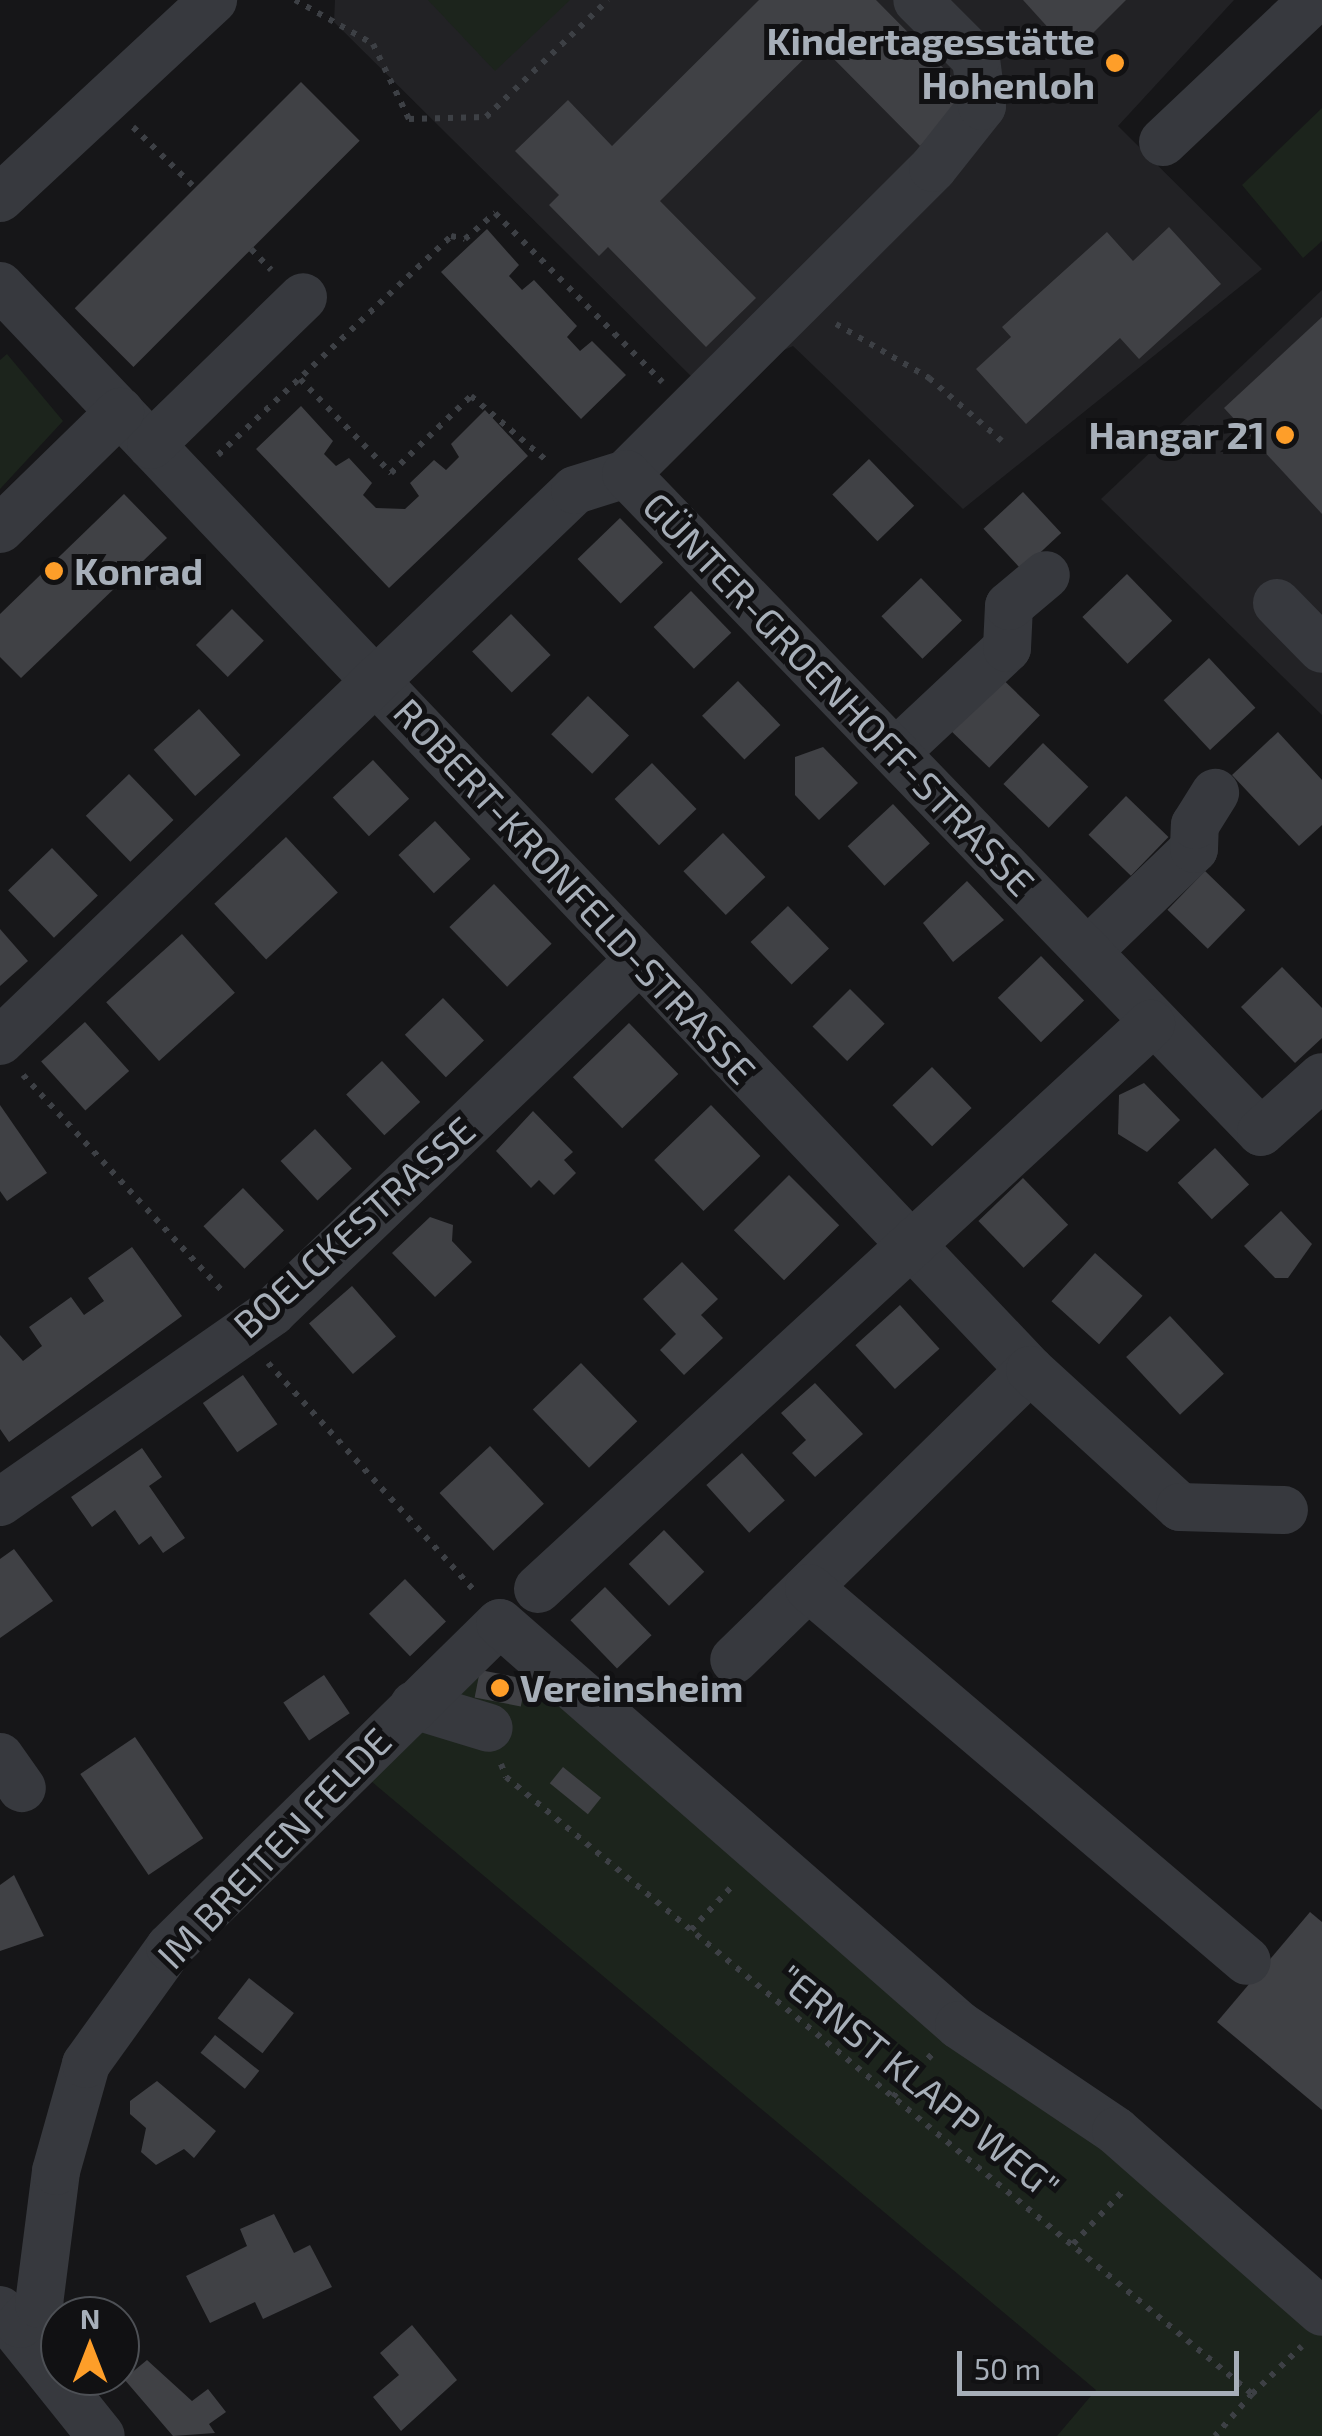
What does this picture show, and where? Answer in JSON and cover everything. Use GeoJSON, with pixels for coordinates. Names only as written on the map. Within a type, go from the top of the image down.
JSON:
{"type":"FeatureCollection","features":[{"type":"Feature","properties":{"kind":"street"},"geometry":{"type":"LineString","coordinates":[[0,198],[45,137],[168,0]]}},
{"type":"Feature","properties":{"kind":"street"},"geometry":{"type":"LineString","coordinates":[[0,159],[45,137],[212,0]]}},
{"type":"Feature","properties":{"kind":"street"},"geometry":{"type":"LineString","coordinates":[[626,474],[804,298],[982,106],[976,59],[917,0]]}},
{"type":"Feature","properties":{"kind":"street"},"geometry":{"type":"LineString","coordinates":[[1162,142],[1313,0]]}},
{"type":"Feature","properties":{"kind":"street","name":"ROBERT-KRONFELD-STRASSE"},"geometry":{"type":"LineString","coordinates":[[0,286],[638,961],[1090,1428],[1180,1508],[1284,1510]]}},
{"type":"Feature","properties":{"kind":"street"},"geometry":{"type":"LineString","coordinates":[[0,529],[136,429],[304,296]]}},
{"type":"Feature","properties":{"kind":"street","name":"GÜNTER-GROENHOFF-STRASSE"},"geometry":{"type":"LineString","coordinates":[[6,1051],[575,490],[626,474],[1088,951],[1151,1024],[1261,1132],[1322,1077]]}},
{"type":"Feature","properties":{"kind":"street"},"geometry":{"type":"LineString","coordinates":[[896,752],[1007,648],[1008,606],[1046,575]]}},
{"type":"Feature","properties":{"kind":"street"},"geometry":{"type":"LineString","coordinates":[[1277,603],[1322,649]]}},
{"type":"Feature","properties":{"kind":"street"},"geometry":{"type":"LineString","coordinates":[[1088,951],[1194,848],[1195,824],[1215,792]]}},
{"type":"Feature","properties":{"kind":"street","name":"BOELCKESTRASSE"},"geometry":{"type":"LineString","coordinates":[[0,1502],[245,1330],[638,961]]}},
{"type":"Feature","properties":{"kind":"street"},"geometry":{"type":"LineString","coordinates":[[538,1589],[1151,1024]]}},
{"type":"Feature","properties":{"kind":"street"},"geometry":{"type":"LineString","coordinates":[[734,1660],[1030,1370]]}},
{"type":"Feature","properties":{"kind":"street"},"geometry":{"type":"LineString","coordinates":[[810,1588],[1247,1961]]}},
{"type":"Feature","properties":{"kind":"street"},"geometry":{"type":"LineString","coordinates":[[500,1622],[959,2026],[1152,2160],[1315,2327]]}},
{"type":"Feature","properties":{"kind":"street","name":"IM BREITEN FELDE"},"geometry":{"type":"LineString","coordinates":[[10,2317],[39,2304],[56,2171],[86,2064],[170,1947],[500,1622]]}},
{"type":"Feature","properties":{"kind":"street"},"geometry":{"type":"LineString","coordinates":[[414,1705],[489,1728]]}},
{"type":"Feature","properties":{"kind":"street"},"geometry":{"type":"LineString","coordinates":[[10,2317],[100,2436]]}},
{"type":"Feature","properties":{"kind":"path"},"geometry":{"type":"LineString","coordinates":[[295,0],[374,44],[409,119],[486,117],[608,0]]}},
{"type":"Feature","properties":{"kind":"path"},"geometry":{"type":"LineString","coordinates":[[118,112],[195,188]]}},
{"type":"Feature","properties":{"kind":"path"},"geometry":{"type":"LineString","coordinates":[[188,484],[451,236],[465,239],[495,214],[692,412]]}},
{"type":"Feature","properties":{"kind":"path"},"geometry":{"type":"LineString","coordinates":[[804,298],[858,342],[929,378],[1002,441]]}},
{"type":"Feature","properties":{"kind":"path"},"geometry":{"type":"LineString","coordinates":[[300,379],[391,474],[480,396],[575,490]]}},
{"type":"Feature","properties":{"kind":"path"},"geometry":{"type":"LineString","coordinates":[[6,1051],[500,1622]]}},
{"type":"Feature","properties":{"kind":"path","name":"\"ERNST KLAPP WEG\""},"geometry":{"type":"LineString","coordinates":[[506,1778],[1252,2394]]}},
{"type":"Feature","properties":{"kind":"path"},"geometry":{"type":"LineString","coordinates":[[691,1930],[762,1856]]}},
{"type":"Feature","properties":{"kind":"path"},"geometry":{"type":"LineString","coordinates":[[894,2096],[959,2026]]}},
{"type":"Feature","properties":{"kind":"path"},"geometry":{"type":"LineString","coordinates":[[1073,2244],[1152,2160]]}},
{"type":"Feature","properties":{"kind":"path"},"geometry":{"type":"LineString","coordinates":[[1215,2436],[1315,2327]]}},
{"type":"Feature","properties":{"kind":"shaded area"},"geometry":{"type":"Polygon","coordinates":[[[335,0],[1234,0],[1118,126],[1262,269],[963,509],[793,346],[702,387],[334,22],[335,0]]]}},
{"type":"Feature","properties":{"kind":"shaded area"},"geometry":{"type":"Polygon","coordinates":[[[428,0],[570,0],[495,71],[428,0]]]}},
{"type":"Feature","properties":{"kind":"shaded area"},"geometry":{"type":"Polygon","coordinates":[[[1322,108],[1322,241],[1303,258],[1242,185],[1322,108]]]}},
{"type":"Feature","properties":{"kind":"shaded area"},"geometry":{"type":"Polygon","coordinates":[[[1322,290],[1322,715],[1101,499],[1322,290]]]}},
{"type":"Feature","properties":{"kind":"shaded area"},"geometry":{"type":"Polygon","coordinates":[[[7,354],[63,421],[0,489],[0,360],[7,354]]]}},
{"type":"Feature","properties":{"kind":"shaded area"},"geometry":{"type":"Polygon","coordinates":[[[470,1669],[548,1683],[1103,2132],[1322,2328],[1322,2436],[1057,2436],[1096,2390],[359,1771],[470,1669]]]}},
{"type":"Feature","properties":{"kind":"building"},"geometry":{"type":"Polygon","coordinates":[[[759,0],[876,0],[971,96],[920,146],[819,44],[660,201],[756,298],[706,347],[608,247],[599,256],[549,205],[559,195],[515,151],[568,100],[612,146],[759,0]]]}},
{"type":"Feature","properties":{"kind":"building"},"geometry":{"type":"Polygon","coordinates":[[[1023,0],[1126,0],[1072,54],[1023,0]]]}},
{"type":"Feature","properties":{"kind":"building"},"geometry":{"type":"Polygon","coordinates":[[[301,82],[360,141],[133,367],[75,308],[301,82]]]}},
{"type":"Feature","properties":{"kind":"building"},"geometry":{"type":"Polygon","coordinates":[[[1169,227],[1221,284],[1139,359],[1120,338],[1026,424],[976,369],[1011,337],[1002,327],[1107,232],[1133,261],[1169,227]]]}},
{"type":"Feature","properties":{"kind":"building"},"geometry":{"type":"Polygon","coordinates":[[[487,229],[519,265],[509,276],[522,290],[534,280],[577,326],[567,337],[580,351],[592,341],[626,375],[581,419],[441,272],[487,229]]]}},
{"type":"Feature","properties":{"kind":"building","name":"Hangar 21"},"geometry":{"type":"Polygon","coordinates":[[[1322,317],[1322,514],[1224,408],[1322,317]]]}},
{"type":"Feature","properties":{"kind":"building"},"geometry":{"type":"Polygon","coordinates":[[[301,406],[333,441],[324,454],[336,466],[349,458],[372,483],[363,495],[376,508],[405,509],[419,496],[410,483],[434,460],[446,470],[459,457],[451,444],[485,410],[528,456],[389,588],[256,449],[301,406]]]}},
{"type":"Feature","properties":{"kind":"building"},"geometry":{"type":"Polygon","coordinates":[[[869,459],[914,506],[877,541],[832,494],[869,459]]]}},
{"type":"Feature","properties":{"kind":"building"},"geometry":{"type":"Polygon","coordinates":[[[1023,492],[1061,533],[1022,570],[984,529],[1023,492]]]}},
{"type":"Feature","properties":{"kind":"building"},"geometry":{"type":"Polygon","coordinates":[[[124,494],[167,538],[21,678],[0,657],[0,614],[124,494]]]}},
{"type":"Feature","properties":{"kind":"building"},"geometry":{"type":"Polygon","coordinates":[[[620,518],[663,563],[621,604],[578,559],[620,518]]]}},
{"type":"Feature","properties":{"kind":"building"},"geometry":{"type":"Polygon","coordinates":[[[1127,574],[1172,621],[1128,664],[1082,617],[1127,574]]]}},
{"type":"Feature","properties":{"kind":"building"},"geometry":{"type":"Polygon","coordinates":[[[921,578],[962,620],[922,659],[881,616],[921,578]]]}},
{"type":"Feature","properties":{"kind":"building"},"geometry":{"type":"Polygon","coordinates":[[[691,591],[731,633],[694,669],[654,627],[691,591]]]}},
{"type":"Feature","properties":{"kind":"building"},"geometry":{"type":"Polygon","coordinates":[[[232,609],[264,641],[228,677],[196,645],[232,609]]]}},
{"type":"Feature","properties":{"kind":"building"},"geometry":{"type":"Polygon","coordinates":[[[511,614],[551,655],[512,693],[472,652],[511,614]]]}},
{"type":"Feature","properties":{"kind":"building"},"geometry":{"type":"Polygon","coordinates":[[[1209,658],[1255,708],[1210,750],[1164,700],[1209,658]]]}},
{"type":"Feature","properties":{"kind":"building"},"geometry":{"type":"Polygon","coordinates":[[[991,668],[1040,715],[989,768],[940,721],[991,668]]]}},
{"type":"Feature","properties":{"kind":"building"},"geometry":{"type":"Polygon","coordinates":[[[738,681],[780,725],[744,760],[702,716],[738,681]]]}},
{"type":"Feature","properties":{"kind":"building"},"geometry":{"type":"Polygon","coordinates":[[[588,696],[629,736],[592,774],[551,734],[588,696]]]}},
{"type":"Feature","properties":{"kind":"building"},"geometry":{"type":"Polygon","coordinates":[[[199,709],[240,755],[195,796],[154,750],[199,709]]]}},
{"type":"Feature","properties":{"kind":"building"},"geometry":{"type":"Polygon","coordinates":[[[1278,732],[1322,780],[1322,825],[1299,846],[1232,775],[1278,732]]]}},
{"type":"Feature","properties":{"kind":"building"},"geometry":{"type":"Polygon","coordinates":[[[1043,743],[1088,787],[1049,828],[1003,784],[1043,743]]]}},
{"type":"Feature","properties":{"kind":"building"},"geometry":{"type":"Polygon","coordinates":[[[823,747],[858,783],[819,820],[795,795],[795,757],[823,747]]]}},
{"type":"Feature","properties":{"kind":"building"},"geometry":{"type":"Polygon","coordinates":[[[373,760],[409,799],[369,836],[333,798],[373,760]]]}},
{"type":"Feature","properties":{"kind":"building"},"geometry":{"type":"Polygon","coordinates":[[[652,763],[696,809],[659,845],[615,799],[652,763]]]}},
{"type":"Feature","properties":{"kind":"building"},"geometry":{"type":"Polygon","coordinates":[[[129,774],[173,820],[130,862],[86,816],[129,774]]]}},
{"type":"Feature","properties":{"kind":"building"},"geometry":{"type":"Polygon","coordinates":[[[1126,796],[1168,837],[1131,876],[1088,835],[1126,796]]]}},
{"type":"Feature","properties":{"kind":"building"},"geometry":{"type":"Polygon","coordinates":[[[893,804],[930,843],[884,886],[848,846],[893,804]]]}},
{"type":"Feature","properties":{"kind":"building"},"geometry":{"type":"Polygon","coordinates":[[[435,821],[470,859],[434,893],[398,855],[435,821]]]}},
{"type":"Feature","properties":{"kind":"building"},"geometry":{"type":"Polygon","coordinates":[[[723,833],[765,877],[726,915],[683,871],[723,833]]]}},
{"type":"Feature","properties":{"kind":"building"},"geometry":{"type":"Polygon","coordinates":[[[286,837],[338,893],[266,959],[214,904],[286,837]]]}},
{"type":"Feature","properties":{"kind":"building"},"geometry":{"type":"Polygon","coordinates":[[[52,848],[98,895],[54,938],[8,890],[52,848]]]}},
{"type":"Feature","properties":{"kind":"building"},"geometry":{"type":"Polygon","coordinates":[[[1205,871],[1245,910],[1208,949],[1167,910],[1205,871]]]}},
{"type":"Feature","properties":{"kind":"building"},"geometry":{"type":"Polygon","coordinates":[[[967,881],[1004,920],[953,962],[923,923],[967,881]]]}},
{"type":"Feature","properties":{"kind":"building"},"geometry":{"type":"Polygon","coordinates":[[[494,884],[552,944],[507,987],[449,927],[494,884]]]}},
{"type":"Feature","properties":{"kind":"building"},"geometry":{"type":"Polygon","coordinates":[[[788,906],[829,948],[792,985],[751,942],[788,906]]]}},
{"type":"Feature","properties":{"kind":"building"},"geometry":{"type":"Polygon","coordinates":[[[0,929],[28,961],[0,986],[0,929]]]}},
{"type":"Feature","properties":{"kind":"building"},"geometry":{"type":"Polygon","coordinates":[[[182,934],[235,993],[159,1061],[106,1002],[182,934]]]}},
{"type":"Feature","properties":{"kind":"building"},"geometry":{"type":"Polygon","coordinates":[[[1041,956],[1084,1001],[1041,1042],[998,998],[1041,956]]]}},
{"type":"Feature","properties":{"kind":"building"},"geometry":{"type":"Polygon","coordinates":[[[1282,967],[1322,1008],[1322,1038],[1295,1063],[1241,1007],[1282,967]]]}},
{"type":"Feature","properties":{"kind":"building"},"geometry":{"type":"Polygon","coordinates":[[[850,989],[885,1024],[847,1061],[813,1026],[850,989]]]}},
{"type":"Feature","properties":{"kind":"building"},"geometry":{"type":"Polygon","coordinates":[[[443,998],[484,1040],[446,1077],[405,1035],[443,998]]]}},
{"type":"Feature","properties":{"kind":"building"},"geometry":{"type":"Polygon","coordinates":[[[85,1022],[129,1071],[85,1111],[41,1061],[85,1022]]]}},
{"type":"Feature","properties":{"kind":"building"},"geometry":{"type":"Polygon","coordinates":[[[629,1023],[678,1074],[622,1128],[573,1077],[629,1023]]]}},
{"type":"Feature","properties":{"kind":"building"},"geometry":{"type":"Polygon","coordinates":[[[382,1061],[420,1102],[384,1135],[346,1094],[382,1061]]]}},
{"type":"Feature","properties":{"kind":"building"},"geometry":{"type":"Polygon","coordinates":[[[932,1067],[972,1108],[932,1146],[892,1105],[932,1067]]]}},
{"type":"Feature","properties":{"kind":"building"},"geometry":{"type":"Polygon","coordinates":[[[1144,1083],[1180,1120],[1147,1152],[1118,1134],[1119,1095],[1144,1083]]]}},
{"type":"Feature","properties":{"kind":"building"},"geometry":{"type":"Polygon","coordinates":[[[0,1105],[47,1173],[7,1201],[0,1191],[0,1105]]]}},
{"type":"Feature","properties":{"kind":"building"},"geometry":{"type":"Polygon","coordinates":[[[711,1105],[760,1156],[703,1211],[654,1160],[711,1105]]]}},
{"type":"Feature","properties":{"kind":"building"},"geometry":{"type":"Polygon","coordinates":[[[533,1111],[573,1152],[564,1160],[576,1173],[554,1195],[539,1180],[531,1188],[496,1151],[533,1111]]]}},
{"type":"Feature","properties":{"kind":"building"},"geometry":{"type":"Polygon","coordinates":[[[315,1129],[352,1168],[317,1201],[281,1161],[315,1129]]]}},
{"type":"Feature","properties":{"kind":"building"},"geometry":{"type":"Polygon","coordinates":[[[1215,1148],[1249,1185],[1212,1219],[1178,1183],[1215,1148]]]}},
{"type":"Feature","properties":{"kind":"building"},"geometry":{"type":"Polygon","coordinates":[[[789,1175],[839,1225],[784,1280],[734,1230],[789,1175]]]}},
{"type":"Feature","properties":{"kind":"building"},"geometry":{"type":"Polygon","coordinates":[[[1023,1178],[1068,1225],[1024,1268],[978,1221],[1023,1178]]]}},
{"type":"Feature","properties":{"kind":"building"},"geometry":{"type":"Polygon","coordinates":[[[243,1188],[284,1230],[244,1269],[203,1226],[243,1188]]]}},
{"type":"Feature","properties":{"kind":"building"},"geometry":{"type":"Polygon","coordinates":[[[1281,1211],[1312,1244],[1288,1278],[1275,1278],[1244,1246],[1281,1211]]]}},
{"type":"Feature","properties":{"kind":"building"},"geometry":{"type":"Polygon","coordinates":[[[430,1217],[453,1225],[452,1241],[472,1262],[435,1297],[392,1253],[430,1217]]]}},
{"type":"Feature","properties":{"kind":"building"},"geometry":{"type":"Polygon","coordinates":[[[132,1247],[182,1316],[9,1442],[0,1429],[0,1335],[23,1361],[42,1346],[29,1327],[71,1297],[84,1315],[104,1301],[88,1278],[132,1247]]]}},
{"type":"Feature","properties":{"kind":"building"},"geometry":{"type":"Polygon","coordinates":[[[1095,1253],[1143,1296],[1099,1344],[1052,1301],[1095,1253]]]}},
{"type":"Feature","properties":{"kind":"building"},"geometry":{"type":"Polygon","coordinates":[[[682,1262],[718,1299],[701,1315],[723,1338],[684,1375],[660,1350],[676,1334],[643,1299],[682,1262]]]}},
{"type":"Feature","properties":{"kind":"building"},"geometry":{"type":"Polygon","coordinates":[[[352,1286],[396,1337],[353,1374],[309,1323],[352,1286]]]}},
{"type":"Feature","properties":{"kind":"building"},"geometry":{"type":"Polygon","coordinates":[[[900,1305],[939,1349],[895,1389],[855,1345],[900,1305]]]}},
{"type":"Feature","properties":{"kind":"building"},"geometry":{"type":"Polygon","coordinates":[[[1170,1316],[1224,1374],[1180,1415],[1126,1357],[1170,1316]]]}},
{"type":"Feature","properties":{"kind":"building"},"geometry":{"type":"Polygon","coordinates":[[[581,1363],[637,1421],[589,1468],[533,1410],[581,1363]]]}},
{"type":"Feature","properties":{"kind":"building"},"geometry":{"type":"Polygon","coordinates":[[[243,1375],[277,1424],[237,1452],[203,1403],[243,1375]]]}},
{"type":"Feature","properties":{"kind":"building"},"geometry":{"type":"Polygon","coordinates":[[[815,1383],[863,1434],[815,1477],[792,1453],[806,1440],[781,1413],[815,1383]]]}},
{"type":"Feature","properties":{"kind":"building"},"geometry":{"type":"Polygon","coordinates":[[[490,1446],[544,1504],[493,1551],[440,1493],[490,1446]]]}},
{"type":"Feature","properties":{"kind":"building"},"geometry":{"type":"Polygon","coordinates":[[[142,1448],[162,1477],[149,1486],[185,1538],[163,1553],[151,1536],[139,1545],[115,1510],[92,1527],[71,1497],[142,1448]]]}},
{"type":"Feature","properties":{"kind":"building"},"geometry":{"type":"Polygon","coordinates":[[[742,1453],[785,1501],[749,1533],[706,1485],[742,1453]]]}},
{"type":"Feature","properties":{"kind":"building"},"geometry":{"type":"Polygon","coordinates":[[[664,1530],[704,1572],[669,1606],[629,1564],[664,1530]]]}},
{"type":"Feature","properties":{"kind":"building"},"geometry":{"type":"Polygon","coordinates":[[[14,1549],[53,1601],[0,1638],[0,1559],[14,1549]]]}},
{"type":"Feature","properties":{"kind":"building"},"geometry":{"type":"Polygon","coordinates":[[[405,1579],[446,1621],[410,1656],[369,1614],[405,1579]]]}},
{"type":"Feature","properties":{"kind":"building"},"geometry":{"type":"Polygon","coordinates":[[[605,1587],[652,1635],[617,1669],[570,1620],[605,1587]]]}},
{"type":"Feature","properties":{"kind":"building","name":"Vereinsheim"},"geometry":{"type":"Polygon","coordinates":[[[480,1670],[526,1679],[521,1706],[475,1697],[480,1670]]]}},
{"type":"Feature","properties":{"kind":"building"},"geometry":{"type":"Polygon","coordinates":[[[324,1675],[350,1713],[309,1741],[283,1702],[324,1675]]]}},
{"type":"Feature","properties":{"kind":"building"},"geometry":{"type":"Polygon","coordinates":[[[135,1737],[203,1838],[149,1875],[80,1774],[135,1737]]]}},
{"type":"Feature","properties":{"kind":"building"},"geometry":{"type":"Polygon","coordinates":[[[563,1767],[601,1798],[588,1814],[550,1783],[563,1767]]]}},
{"type":"Feature","properties":{"kind":"building"},"geometry":{"type":"Polygon","coordinates":[[[14,1875],[44,1936],[0,1951],[0,1885],[14,1875]]]}},
{"type":"Feature","properties":{"kind":"building"},"geometry":{"type":"Polygon","coordinates":[[[1310,1912],[1322,1922],[1322,2110],[1217,2022],[1310,1912]]]}},
{"type":"Feature","properties":{"kind":"building"},"geometry":{"type":"Polygon","coordinates":[[[249,1978],[294,2013],[263,2053],[218,2018],[249,1978]]]}},
{"type":"Feature","properties":{"kind":"building"},"geometry":{"type":"Polygon","coordinates":[[[215,2035],[259,2071],[245,2089],[201,2053],[215,2035]]]}},
{"type":"Feature","properties":{"kind":"building"},"geometry":{"type":"Polygon","coordinates":[[[157,2081],[216,2131],[194,2158],[184,2149],[156,2165],[141,2152],[146,2128],[130,2114],[130,2101],[157,2081]]]}},
{"type":"Feature","properties":{"kind":"building"},"geometry":{"type":"Polygon","coordinates":[[[274,2214],[294,2253],[310,2245],[332,2287],[263,2319],[255,2302],[210,2323],[186,2276],[247,2246],[240,2229],[274,2214]]]}},
{"type":"Feature","properties":{"kind":"building"},"geometry":{"type":"Polygon","coordinates":[[[412,2325],[457,2380],[401,2431],[373,2397],[399,2375],[380,2353],[412,2325]]]}},
{"type":"Feature","properties":{"kind":"building"},"geometry":{"type":"Polygon","coordinates":[[[147,2360],[192,2401],[208,2389],[226,2412],[209,2424],[215,2433],[173,2436],[139,2396],[140,2366],[147,2360]]]}},
{"type":"Feature","properties":{"kind":"place","name":"Kindertagesstätte Hohenloh"},"geometry":{"type":"Point","coordinates":[1115,63]}},
{"type":"Feature","properties":{"kind":"place","name":"Hangar 21"},"geometry":{"type":"Point","coordinates":[1285,435]}},
{"type":"Feature","properties":{"kind":"place","name":"Konrad"},"geometry":{"type":"Point","coordinates":[54,571]}},
{"type":"Feature","properties":{"kind":"place","name":"Vereinsheim"},"geometry":{"type":"Point","coordinates":[500,1688]}}]}
